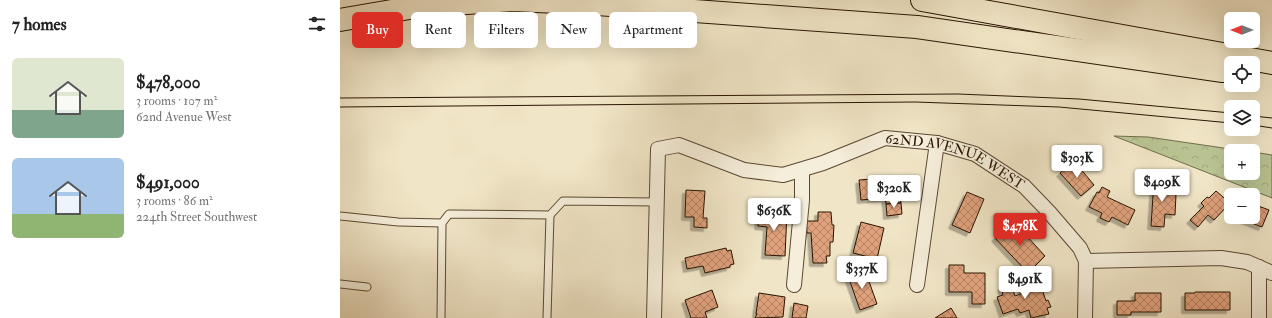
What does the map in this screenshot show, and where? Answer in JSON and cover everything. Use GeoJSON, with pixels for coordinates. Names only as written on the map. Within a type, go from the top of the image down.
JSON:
{"type":"FeatureCollection","features":[{"type":"Feature","properties":{"kind":"highway"},"geometry":{"type":"LineString","coordinates":[[340,20],[421,6],[513,0],[583,3],[917,26],[1224,71]]}},
{"type":"Feature","properties":{"kind":"highway"},"geometry":{"type":"LineString","coordinates":[[922,0],[1272,63]]}},
{"type":"Feature","properties":{"kind":"highway"},"geometry":{"type":"LineString","coordinates":[[1260,68],[1272,67]]}},
{"type":"Feature","properties":{"kind":"street","name":"62ND AVENUE WEST"},"geometry":{"type":"LineString","coordinates":[[657,202],[658,149],[679,145],[744,170],[783,176],[885,138],[937,143],[975,154],[1024,186],[1080,248],[1086,261]]}},
{"type":"Feature","properties":{"kind":"street"},"geometry":{"type":"LineString","coordinates":[[916,285],[937,143]]}},
{"type":"Feature","properties":{"kind":"street"},"geometry":{"type":"LineString","coordinates":[[794,285],[802,200],[802,170]]}},
{"type":"Feature","properties":{"kind":"street"},"geometry":{"type":"LineString","coordinates":[[654,318],[657,202]]}},
{"type":"Feature","properties":{"kind":"street"},"geometry":{"type":"LineString","coordinates":[[1085,318],[1086,261],[1220,258],[1247,262],[1272,273]]}},
{"type":"Feature","properties":{"kind":"street"},"geometry":{"type":"LineString","coordinates":[[1259,267],[1259,318]]}},
{"type":"Feature","properties":{"kind":"lane"},"geometry":{"type":"LineString","coordinates":[[547,318],[550,215],[563,201],[657,202]]}},
{"type":"Feature","properties":{"kind":"lane"},"geometry":{"type":"LineString","coordinates":[[441,318],[442,223],[449,214],[550,215]]}},
{"type":"Feature","properties":{"kind":"lane"},"geometry":{"type":"LineString","coordinates":[[340,216],[442,223]]}},
{"type":"Feature","properties":{"kind":"lane"},"geometry":{"type":"LineString","coordinates":[[340,284],[368,287]]}},
{"type":"Feature","properties":{"kind":"green space"},"geometry":{"type":"Polygon","coordinates":[[[1114,136],[1148,137],[1224,148],[1224,179],[1114,136]]]}},
{"type":"Feature","properties":{"kind":"green space"},"geometry":{"type":"Polygon","coordinates":[[[1260,153],[1272,155],[1272,198],[1260,193],[1260,188],[1247,188],[1226,180],[1260,180],[1260,153]]]}},
{"type":"Feature","properties":{"kind":"building"},"geometry":{"type":"Polygon","coordinates":[[[1074,161],[1094,185],[1081,196],[1060,173],[1074,161]]]}},
{"type":"Feature","properties":{"kind":"building"},"geometry":{"type":"Polygon","coordinates":[[[886,178],[886,186],[900,185],[901,203],[886,204],[885,198],[861,200],[859,180],[886,178]]]}},
{"type":"Feature","properties":{"kind":"building"},"geometry":{"type":"Polygon","coordinates":[[[1154,181],[1172,183],[1171,194],[1176,194],[1175,215],[1165,214],[1164,227],[1151,226],[1154,181]]]}},
{"type":"Feature","properties":{"kind":"building"},"geometry":{"type":"Polygon","coordinates":[[[1102,187],[1110,191],[1107,197],[1135,210],[1128,225],[1112,217],[1109,222],[1100,218],[1102,213],[1089,207],[1097,192],[1099,193],[1102,187]]]}},
{"type":"Feature","properties":{"kind":"building"},"geometry":{"type":"Polygon","coordinates":[[[686,190],[705,191],[703,218],[707,218],[707,228],[694,227],[694,217],[685,217],[686,190]]]}},
{"type":"Feature","properties":{"kind":"building"},"geometry":{"type":"Polygon","coordinates":[[[1216,191],[1224,198],[1224,209],[1214,220],[1208,215],[1198,227],[1190,220],[1204,206],[1201,203],[1207,197],[1209,198],[1216,191]]]}},
{"type":"Feature","properties":{"kind":"building"},"geometry":{"type":"Polygon","coordinates":[[[967,192],[984,199],[970,233],[952,225],[967,192]]]}},
{"type":"Feature","properties":{"kind":"building"},"geometry":{"type":"Polygon","coordinates":[[[901,203],[902,214],[887,216],[886,204],[901,203]]]}},
{"type":"Feature","properties":{"kind":"building"},"geometry":{"type":"Polygon","coordinates":[[[1260,207],[1269,210],[1262,227],[1254,224],[1260,224],[1260,207]]]}},
{"type":"Feature","properties":{"kind":"building"},"geometry":{"type":"Polygon","coordinates":[[[759,211],[787,212],[785,256],[765,255],[767,227],[758,226],[759,211]]]}},
{"type":"Feature","properties":{"kind":"building"},"geometry":{"type":"Polygon","coordinates":[[[818,212],[831,212],[832,225],[834,225],[833,242],[830,242],[830,256],[826,256],[827,263],[813,263],[811,233],[807,233],[806,221],[818,221],[818,212]]]}},
{"type":"Feature","properties":{"kind":"building"},"geometry":{"type":"Polygon","coordinates":[[[1013,221],[1045,256],[1028,273],[995,238],[1013,221]]]}},
{"type":"Feature","properties":{"kind":"building"},"geometry":{"type":"Polygon","coordinates":[[[861,222],[884,228],[877,259],[853,253],[861,222]]]}},
{"type":"Feature","properties":{"kind":"building"},"geometry":{"type":"Polygon","coordinates":[[[726,248],[727,251],[731,250],[734,264],[730,265],[730,267],[705,273],[703,266],[687,269],[685,258],[726,248]]]}},
{"type":"Feature","properties":{"kind":"building"},"geometry":{"type":"Polygon","coordinates":[[[949,265],[964,265],[964,273],[985,273],[985,304],[972,304],[972,292],[949,292],[949,265]]]}},
{"type":"Feature","properties":{"kind":"building"},"geometry":{"type":"Polygon","coordinates":[[[865,270],[877,304],[860,310],[848,276],[865,270]]]}},
{"type":"Feature","properties":{"kind":"building"},"geometry":{"type":"Polygon","coordinates":[[[1039,280],[1046,301],[1048,300],[1051,307],[1047,308],[1049,314],[1031,318],[1029,310],[1020,313],[1018,309],[1003,314],[997,297],[1003,295],[1001,287],[1011,284],[1015,296],[1023,293],[1021,286],[1039,280]]]}},
{"type":"Feature","properties":{"kind":"building"},"geometry":{"type":"Polygon","coordinates":[[[712,290],[718,307],[705,312],[707,318],[691,318],[685,300],[712,290]]]}},
{"type":"Feature","properties":{"kind":"building"},"geometry":{"type":"Polygon","coordinates":[[[1230,292],[1230,310],[1185,310],[1185,293],[1230,292]]]}},
{"type":"Feature","properties":{"kind":"building"},"geometry":{"type":"Polygon","coordinates":[[[759,293],[785,297],[783,317],[755,318],[757,314],[759,293]]]}},
{"type":"Feature","properties":{"kind":"building"},"geometry":{"type":"Polygon","coordinates":[[[1135,293],[1161,293],[1161,312],[1131,312],[1131,315],[1117,315],[1117,301],[1135,301],[1135,293]]]}},
{"type":"Feature","properties":{"kind":"building"},"geometry":{"type":"Polygon","coordinates":[[[794,303],[808,306],[806,318],[792,318],[794,303]]]}},
{"type":"Feature","properties":{"kind":"building"},"geometry":{"type":"Polygon","coordinates":[[[951,308],[957,318],[935,318],[951,308]]]}},
{"type":"Feature","properties":{"kind":"tram line"},"geometry":{"type":"LineString","coordinates":[[340,98],[958,94],[1079,99],[1224,112]]}},
{"type":"Feature","properties":{"kind":"tram line"},"geometry":{"type":"LineString","coordinates":[[340,107],[915,102],[1059,107],[1224,122]]}},
{"type":"Feature","properties":{"kind":"tram line"},"geometry":{"type":"LineString","coordinates":[[1260,117],[1272,118]]}},
{"type":"Feature","properties":{"kind":"tram line"},"geometry":{"type":"LineString","coordinates":[[1260,126],[1272,128]]}}]}
